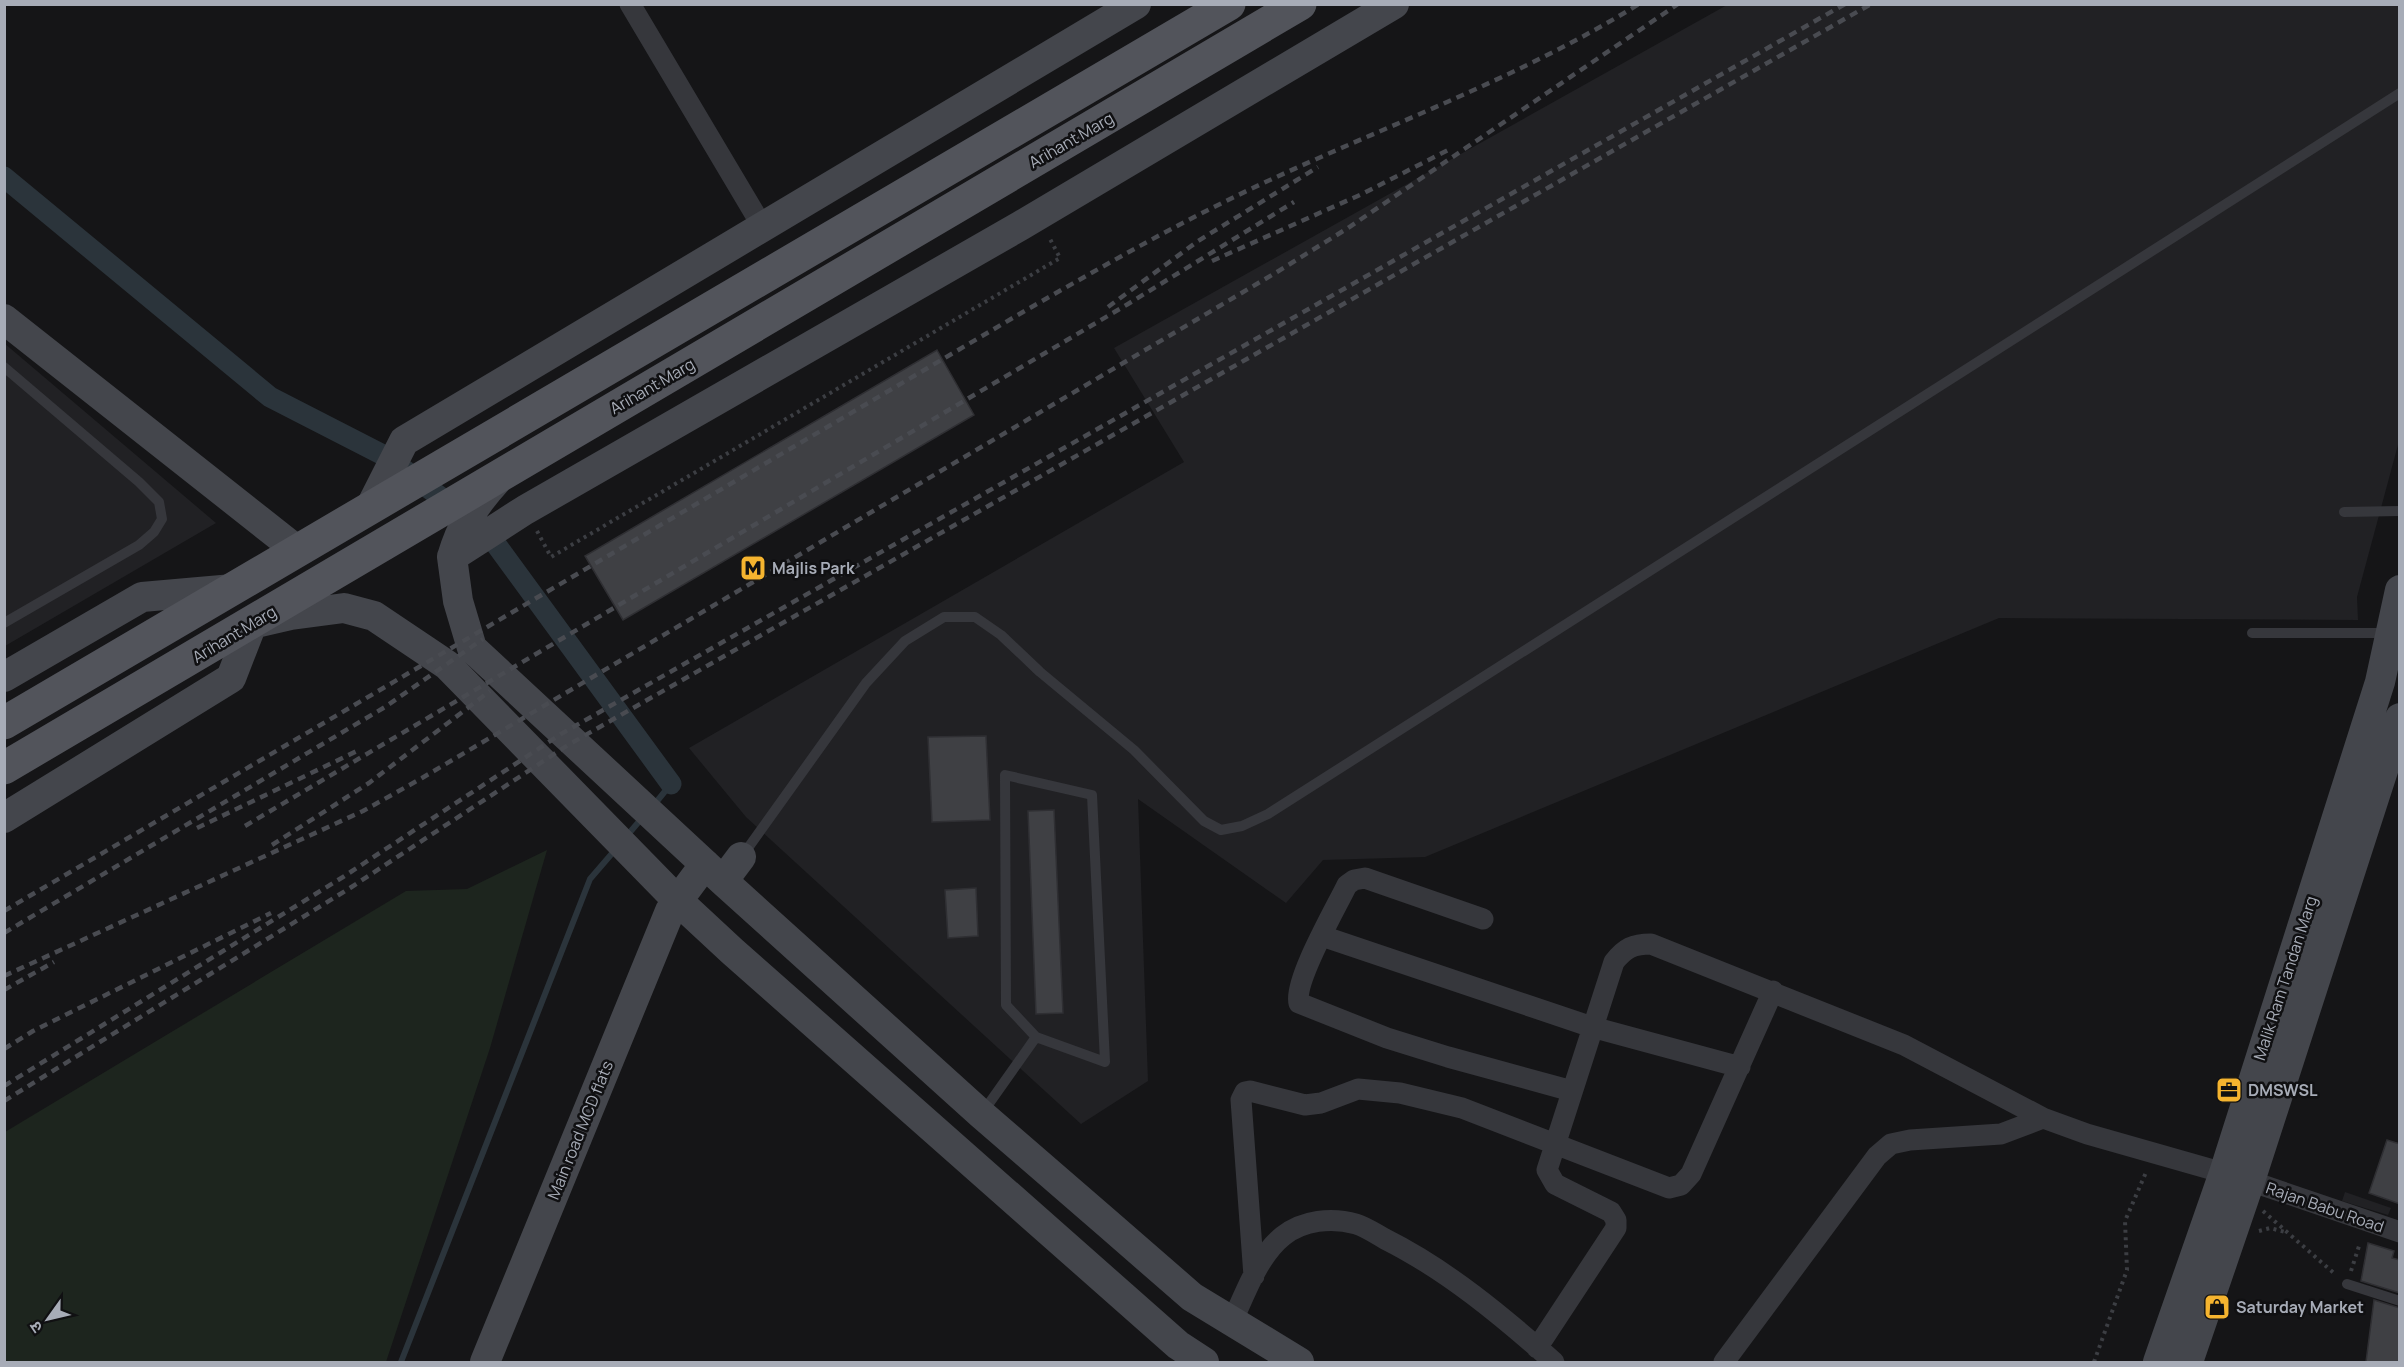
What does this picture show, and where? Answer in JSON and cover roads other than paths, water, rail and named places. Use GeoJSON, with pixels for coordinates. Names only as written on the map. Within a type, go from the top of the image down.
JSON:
{"type":"FeatureCollection","features":[{"type":"Feature","properties":{"kind":"main road"},"geometry":{"type":"LineString","coordinates":[[4,723],[1229,4]]}},
{"type":"Feature","properties":{"kind":"main road","name":"Arihant Marg"},"geometry":{"type":"LineString","coordinates":[[4,768],[252,624],[1300,4]]}},
{"type":"Feature","properties":{"kind":"main road"},"geometry":{"type":"LineString","coordinates":[[1056,107],[1075,138]]}},
{"type":"Feature","properties":{"kind":"street"},"geometry":{"type":"LineString","coordinates":[[374,504],[404,441],[1136,4]]}},
{"type":"Feature","properties":{"kind":"street"},"geometry":{"type":"LineString","coordinates":[[460,551],[513,517],[1037,216],[1394,4]]}},
{"type":"Feature","properties":{"kind":"street"},"geometry":{"type":"LineString","coordinates":[[637,7],[762,226]]}},
{"type":"Feature","properties":{"kind":"street"},"geometry":{"type":"LineString","coordinates":[[4,319],[298,551]]}},
{"type":"Feature","properties":{"kind":"street"},"geometry":{"type":"LineString","coordinates":[[493,480],[460,528],[458,601],[472,648],[669,830],[723,867],[981,1114],[1192,1297],[1299,1362]]}},
{"type":"Feature","properties":{"kind":"street"},"geometry":{"type":"LineString","coordinates":[[4,677],[142,597],[233,589]]}},
{"type":"Feature","properties":{"kind":"street","name":"Malik Ram Tandan Marg"},"geometry":{"type":"LineString","coordinates":[[2188,1362],[2237,1177],[2390,685],[2391,633],[2400,590]]}},
{"type":"Feature","properties":{"kind":"street"},"geometry":{"type":"LineString","coordinates":[[4,818],[231,678],[252,624],[291,615],[344,608],[374,616],[447,665],[676,899],[1178,1345],[1204,1362]]}},
{"type":"Feature","properties":{"kind":"street","name":"Malik Ram Tandan Marg"},"geometry":{"type":"LineString","coordinates":[[2158,1362],[2237,1177],[2400,718]]}},
{"type":"Feature","properties":{"kind":"street","name":"Main road MCD flats"},"geometry":{"type":"LineString","coordinates":[[485,1362],[676,899],[723,867]]}},
{"type":"Feature","properties":{"kind":"street"},"geometry":{"type":"LineString","coordinates":[[1483,919],[1365,878],[1354,880],[1347,885],[1297,990],[1299,1003],[1304,1007],[1448,1058],[1572,1091]]}},
{"type":"Feature","properties":{"kind":"street"},"geometry":{"type":"LineString","coordinates":[[1322,936],[1592,1027],[1740,1066]]}},
{"type":"Feature","properties":{"kind":"street","name":"Rajan Babu Road"},"geometry":{"type":"LineString","coordinates":[[1538,1348],[1616,1228],[1616,1220],[1611,1212],[1556,1184],[1550,1178],[1547,1170],[1614,962],[1623,951],[1635,944],[1651,944],[1904,1045],[2043,1118],[2237,1177],[2400,1232]]}},
{"type":"Feature","properties":{"kind":"street"},"geometry":{"type":"LineString","coordinates":[[1254,1276],[1241,1100],[1245,1092],[1250,1091],[1305,1106],[1321,1103],[1358,1089],[1400,1093],[1462,1108],[1670,1188],[1681,1185],[1691,1174],[1773,991]]}},
{"type":"Feature","properties":{"kind":"street"},"geometry":{"type":"LineString","coordinates":[[1724,1362],[1877,1156],[1891,1144],[1910,1140],[2001,1134],[2043,1118]]}},
{"type":"Feature","properties":{"kind":"street"},"geometry":{"type":"LineString","coordinates":[[1232,1322],[1254,1276],[1272,1246],[1303,1225],[1324,1220],[1357,1224],[1410,1251],[1460,1285],[1554,1362]]}},
{"type":"Feature","properties":{"kind":"lane"},"geometry":{"type":"LineString","coordinates":[[723,867],[866,683],[905,641],[944,617],[975,617],[1001,635],[1040,672],[1134,750],[1204,821],[1221,830],[1242,826],[1278,808],[2400,93]]}},
{"type":"Feature","properties":{"kind":"lane"},"geometry":{"type":"LineString","coordinates":[[4,367],[139,482],[159,502],[162,519],[154,532],[139,544],[4,623]]}},
{"type":"Feature","properties":{"kind":"lane"},"geometry":{"type":"LineString","coordinates":[[2344,512],[2400,511]]}},
{"type":"Feature","properties":{"kind":"lane"},"geometry":{"type":"LineString","coordinates":[[2252,633],[2391,633]]}},
{"type":"Feature","properties":{"kind":"lane"},"geometry":{"type":"LineString","coordinates":[[1005,775],[1092,795],[1105,1062],[1036,1037],[1006,1005],[1005,775]]}},
{"type":"Feature","properties":{"kind":"lane"},"geometry":{"type":"LineString","coordinates":[[981,1114],[1036,1037]]}},
{"type":"Feature","properties":{"kind":"lane"},"geometry":{"type":"LineString","coordinates":[[2347,1284],[2400,1301]]}},
{"type":"Feature","properties":{"kind":"waterway"},"geometry":{"type":"LineString","coordinates":[[4,177],[270,397],[387,457],[487,532],[671,784]]}},
{"type":"Feature","properties":{"kind":"waterway"},"geometry":{"type":"LineString","coordinates":[[653,806],[671,784]]}},
{"type":"Feature","properties":{"kind":"waterway"},"geometry":{"type":"LineString","coordinates":[[625,838],[642,818]]}},
{"type":"Feature","properties":{"kind":"waterway"},"geometry":{"type":"LineString","coordinates":[[401,1362],[590,879],[615,850]]}},
{"type":"Feature","properties":{"kind":"railway"},"geometry":{"type":"LineString","coordinates":[[4,911],[1125,254],[1276,177],[1538,60],[1639,4]]}},
{"type":"Feature","properties":{"kind":"railway"},"geometry":{"type":"LineString","coordinates":[[4,976],[363,811],[422,778],[1277,272],[1348,228],[1678,4]]}},
{"type":"Feature","properties":{"kind":"railway"},"geometry":{"type":"LineString","coordinates":[[4,1086],[343,877],[561,734],[1845,4]]}},
{"type":"Feature","properties":{"kind":"railway"},"geometry":{"type":"LineString","coordinates":[[4,1101],[350,888],[568,745],[1871,4]]}},
{"type":"Feature","properties":{"kind":"railway"},"geometry":{"type":"LineString","coordinates":[[1212,261],[1362,194],[1448,150]]}},
{"type":"Feature","properties":{"kind":"railway"},"geometry":{"type":"LineString","coordinates":[[1108,307],[1198,241],[1318,167]]}},
{"type":"Feature","properties":{"kind":"railway"},"geometry":{"type":"LineString","coordinates":[[245,826],[1128,304],[1294,202]]}},
{"type":"Feature","properties":{"kind":"railway"},"geometry":{"type":"LineString","coordinates":[[4,933],[385,707],[483,639]]}},
{"type":"Feature","properties":{"kind":"railway"},"geometry":{"type":"LineString","coordinates":[[272,845],[369,783],[490,691]]}},
{"type":"Feature","properties":{"kind":"railway"},"geometry":{"type":"LineString","coordinates":[[197,828],[359,750]]}},
{"type":"Feature","properties":{"kind":"railway"},"geometry":{"type":"LineString","coordinates":[[4,1049],[33,1031],[271,913]]}},
{"type":"Feature","properties":{"kind":"railway"},"geometry":{"type":"LineString","coordinates":[[4,990],[54,962]]}},
{"type":"Feature","properties":{"kind":"place","name":"Majlis Park"},"geometry":{"type":"Point","coordinates":[753,568]}},
{"type":"Feature","properties":{"kind":"place","name":"DMSWSL"},"geometry":{"type":"Point","coordinates":[2229,1090]}},
{"type":"Feature","properties":{"kind":"place","name":"Saturday Market"},"geometry":{"type":"Point","coordinates":[2217,1307]}}]}
